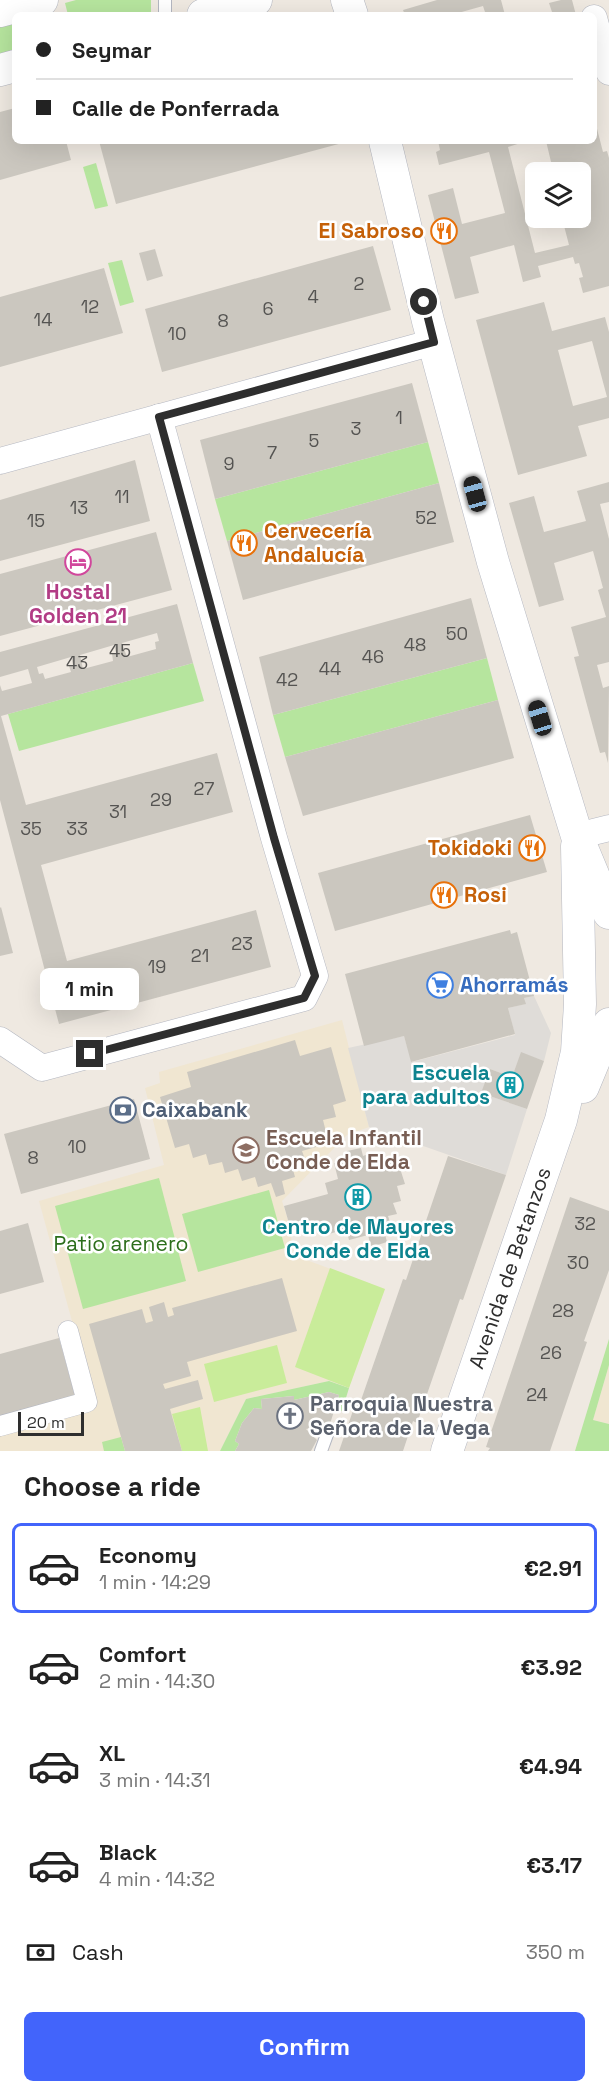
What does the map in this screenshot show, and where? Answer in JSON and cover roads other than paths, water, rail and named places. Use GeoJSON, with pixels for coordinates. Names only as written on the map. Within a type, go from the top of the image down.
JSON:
{"type":"FeatureCollection","features":[{"type":"Feature","properties":{"kind":"street"},"geometry":{"type":"LineString","coordinates":[[0,11],[42,0]]}},
{"type":"Feature","properties":{"kind":"street"},"geometry":{"type":"LineString","coordinates":[[209,8],[256,0]]}},
{"type":"Feature","properties":{"kind":"street"},"geometry":{"type":"LineString","coordinates":[[597,27],[609,72]]}},
{"type":"Feature","properties":{"kind":"street","name":"Avenida de Betanzos"},"geometry":{"type":"LineString","coordinates":[[386,144],[434,342],[493,562],[577,836],[609,913]]}},
{"type":"Feature","properties":{"kind":"street"},"geometry":{"type":"LineString","coordinates":[[0,461],[434,342]]}},
{"type":"Feature","properties":{"kind":"street"},"geometry":{"type":"LineString","coordinates":[[0,1040],[42,1068],[304,998],[315,976],[274,838],[159,417]]}},
{"type":"Feature","properties":{"kind":"street"},"geometry":{"type":"LineString","coordinates":[[577,836],[609,828]]}},
{"type":"Feature","properties":{"kind":"street","name":"Avenida de Betanzos"},"geometry":{"type":"LineString","coordinates":[[447,1451],[561,1120],[577,1052],[580,994],[577,836]]}},
{"type":"Feature","properties":{"kind":"street"},"geometry":{"type":"LineString","coordinates":[[577,904],[609,924]]}},
{"type":"Feature","properties":{"kind":"street","name":"Avenida de Betanzos"},"geometry":{"type":"LineString","coordinates":[[561,1120],[583,1087],[609,1024]]}},
{"type":"Feature","properties":{"kind":"street"},"geometry":{"type":"LineString","coordinates":[[0,1426],[87,1402],[68,1331]]}},
{"type":"Feature","properties":{"kind":"lane"},"geometry":{"type":"LineString","coordinates":[[321,1451],[329,1429]]}},
{"type":"Feature","properties":{"kind":"place","name":"El Sabroso"},"geometry":{"type":"Point","coordinates":[444,231]}},
{"type":"Feature","properties":{"kind":"place","name":"Cervecería Andalucía"},"geometry":{"type":"Point","coordinates":[244,543]}},
{"type":"Feature","properties":{"kind":"place","name":"Hostal Golden 21"},"geometry":{"type":"Point","coordinates":[78,562]}},
{"type":"Feature","properties":{"kind":"place","name":"Tokidoki"},"geometry":{"type":"Point","coordinates":[532,848]}},
{"type":"Feature","properties":{"kind":"place","name":"Rosi"},"geometry":{"type":"Point","coordinates":[444,895]}},
{"type":"Feature","properties":{"kind":"place","name":"Ahorramás"},"geometry":{"type":"Point","coordinates":[440,985]}},
{"type":"Feature","properties":{"kind":"place","name":"Escuela para adultos"},"geometry":{"type":"Point","coordinates":[510,1085]}},
{"type":"Feature","properties":{"kind":"place","name":"Caixabank"},"geometry":{"type":"Point","coordinates":[123,1110]}},
{"type":"Feature","properties":{"kind":"place","name":"Escuela Infantil Conde de Elda"},"geometry":{"type":"Point","coordinates":[246,1150]}},
{"type":"Feature","properties":{"kind":"place","name":"Centro de Mayores Conde de Elda"},"geometry":{"type":"Point","coordinates":[358,1197]}},
{"type":"Feature","properties":{"kind":"place","name":"Parroquia Nuestra Señora de la Vega"},"geometry":{"type":"Point","coordinates":[290,1416]}},
{"type":"Feature","properties":{"kind":"park label","name":"Patio arenero"},"geometry":{"type":"Point","coordinates":[121,1244]}}]}
